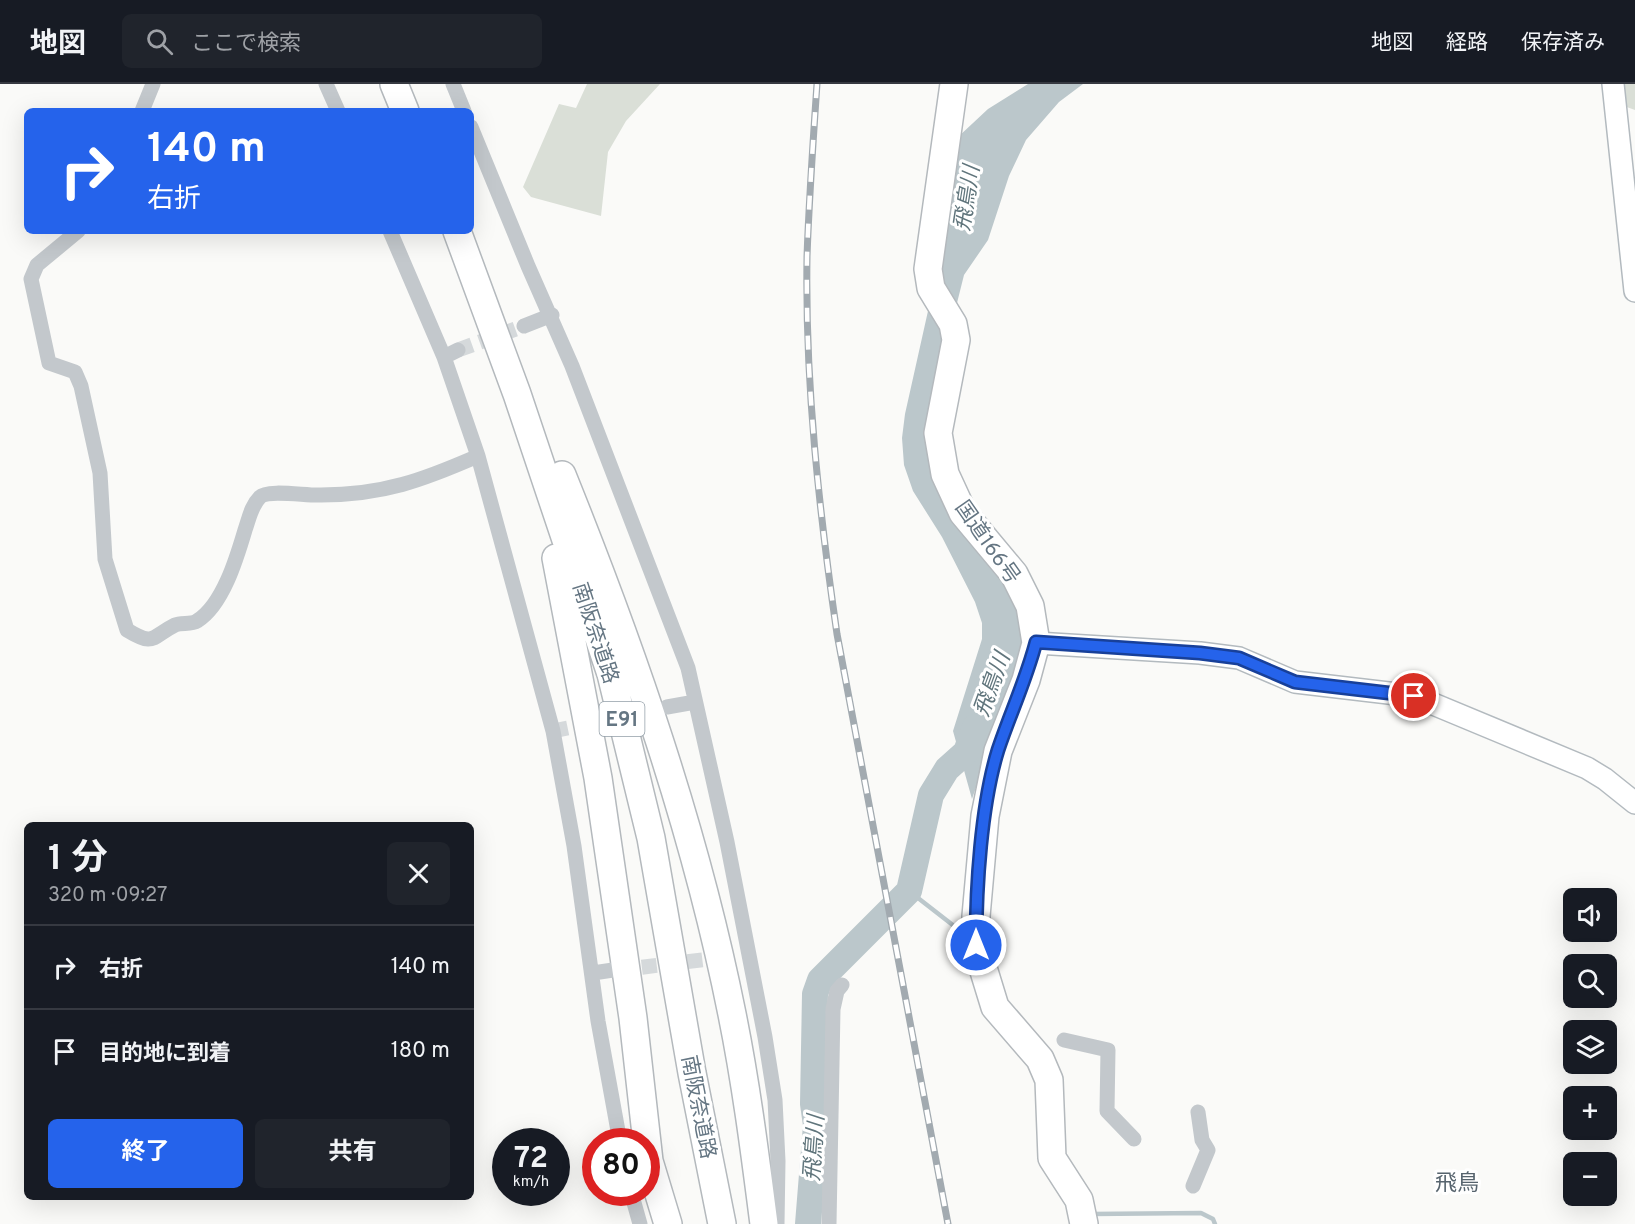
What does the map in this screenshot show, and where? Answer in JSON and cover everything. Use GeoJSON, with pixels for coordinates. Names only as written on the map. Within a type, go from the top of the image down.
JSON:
{"type":"FeatureCollection","features":[{"type":"Feature","properties":{"kind":"highway"},"geometry":{"type":"LineString","coordinates":[[394,84],[404,108]]}},
{"type":"Feature","properties":{"kind":"highway"},"geometry":{"type":"LineString","coordinates":[[405,84],[416,108]]}},
{"type":"Feature","properties":{"kind":"highway","name":"国道166号"},"geometry":{"type":"LineString","coordinates":[[954,84],[928,269],[931,288],[953,324],[956,340],[938,433],[945,474],[963,513],[1014,574],[1030,606],[1036,642],[1026,680],[998,751],[985,816],[976,916],[976,945],[994,1007],[1040,1059],[1048,1080],[1052,1158],[1082,1214]]}},
{"type":"Feature","properties":{"kind":"highway","name":"南阪奈道路"},"geometry":{"type":"LineString","coordinates":[[458,234],[523,394],[611,674],[651,838],[692,1073],[722,1224]]}},
{"type":"Feature","properties":{"kind":"highway","name":"南阪奈道路"},"geometry":{"type":"LineString","coordinates":[[467,234],[618,670],[657,837],[731,1224]]}},
{"type":"Feature","properties":{"kind":"highway"},"geometry":{"type":"LineString","coordinates":[[523,394],[569,619],[598,778],[628,983],[649,1161],[668,1224]]}},
{"type":"Feature","properties":{"kind":"highway"},"geometry":{"type":"LineString","coordinates":[[523,394],[585,532],[637,674],[689,841],[732,1013],[764,1224]]}},
{"type":"Feature","properties":{"kind":"street"},"geometry":{"type":"LineString","coordinates":[[143,108],[153,84]]}},
{"type":"Feature","properties":{"kind":"street"},"geometry":{"type":"LineString","coordinates":[[326,84],[337,108]]}},
{"type":"Feature","properties":{"kind":"street"},"geometry":{"type":"LineString","coordinates":[[453,84],[463,108]]}},
{"type":"Feature","properties":{"kind":"street"},"geometry":{"type":"LineString","coordinates":[[1613,84],[1635,291]]}},
{"type":"Feature","properties":{"kind":"street"},"geometry":{"type":"LineString","coordinates":[[474,134],[528,266],[552,315],[688,668],[750,954],[775,1100],[778,1161],[777,1224]]}},
{"type":"Feature","properties":{"kind":"street"},"geometry":{"type":"LineString","coordinates":[[74,234],[37,265],[31,279],[49,363],[75,372],[81,386],[100,473],[105,559],[127,630],[141,639],[158,639],[175,625],[196,622],[215,601],[232,573],[254,504],[262,495],[271,491],[294,496],[360,495],[421,480],[478,456]]}},
{"type":"Feature","properties":{"kind":"street"},"geometry":{"type":"LineString","coordinates":[[391,234],[444,357],[478,456],[553,731],[574,846],[598,1021],[617,1128]]}},
{"type":"Feature","properties":{"kind":"street"},"geometry":{"type":"LineString","coordinates":[[524,326],[552,315]]}},
{"type":"Feature","properties":{"kind":"street"},"geometry":{"type":"LineString","coordinates":[[444,357],[458,350]]}},
{"type":"Feature","properties":{"kind":"street"},"geometry":{"type":"LineString","coordinates":[[1036,642],[1200,653],[1239,658],[1295,682],[1414,696],[1587,768],[1635,803]]}},
{"type":"Feature","properties":{"kind":"street"},"geometry":{"type":"LineString","coordinates":[[667,707],[695,702]]}},
{"type":"Feature","properties":{"kind":"street"},"geometry":{"type":"LineString","coordinates":[[733,956],[750,954]]}},
{"type":"Feature","properties":{"kind":"street"},"geometry":{"type":"LineString","coordinates":[[593,973],[613,970]]}},
{"type":"Feature","properties":{"kind":"street"},"geometry":{"type":"LineString","coordinates":[[829,1224],[833,1009],[837,991],[842,985]]}},
{"type":"Feature","properties":{"kind":"street"},"geometry":{"type":"LineString","coordinates":[[1064,1040],[1108,1050],[1107,1112],[1134,1139]]}},
{"type":"Feature","properties":{"kind":"street"},"geometry":{"type":"LineString","coordinates":[[1193,1186],[1208,1150],[1202,1140],[1198,1112]]}},
{"type":"Feature","properties":{"kind":"street"},"geometry":{"type":"LineString","coordinates":[[636,1206],[640,1224]]}},
{"type":"Feature","properties":{"kind":"shaded area"},"geometry":{"type":"Polygon","coordinates":[[[587,84],[660,84],[626,121],[608,152],[601,216],[531,197],[523,187],[559,104],[576,108],[587,84]]]}},
{"type":"Feature","properties":{"kind":"shaded area"},"geometry":{"type":"Polygon","coordinates":[[[1624,84],[1635,84],[1635,110],[1624,106],[1624,84]]]}},
{"type":"Feature","properties":{"kind":"water"},"geometry":{"type":"Polygon","coordinates":[[[1028,84],[1083,84],[1059,102],[1026,140],[1009,176],[988,240],[964,275],[945,351],[932,418],[1014,591],[1026,641],[972,799],[953,731],[982,639],[982,623],[975,602],[942,537],[913,491],[904,465],[902,438],[905,414],[930,302],[958,137],[988,109],[1028,84]]]}},
{"type":"Feature","properties":{"kind":"waterway","name":"飛鳥川"},"geometry":{"type":"LineString","coordinates":[[808,1224],[816,1125],[813,1104],[815,994],[820,980],[909,891],[931,795],[947,769],[966,752],[975,727]]}},
{"type":"Feature","properties":{"kind":"waterway"},"geometry":{"type":"LineString","coordinates":[[909,891],[964,936]]}},
{"type":"Feature","properties":{"kind":"waterway"},"geometry":{"type":"LineString","coordinates":[[1091,1214],[1201,1213],[1213,1219],[1215,1224]]}},
{"type":"Feature","properties":{"kind":"tunnel"},"geometry":{"type":"LineString","coordinates":[[458,350],[524,326]]}},
{"type":"Feature","properties":{"kind":"tunnel"},"geometry":{"type":"LineString","coordinates":[[553,731],[655,710]]}},
{"type":"Feature","properties":{"kind":"tunnel"},"geometry":{"type":"LineString","coordinates":[[619,970],[726,957]]}},
{"type":"Feature","properties":{"kind":"railway"},"geometry":{"type":"LineString","coordinates":[[817,84],[808,235],[807,304],[814,446],[824,541],[837,634],[948,1224]]}},
{"type":"Feature","properties":{"kind":"district","name":"飛鳥"},"geometry":{"type":"Point","coordinates":[1457,1182]}},
{"type":"Feature","properties":{"kind":"route"},"geometry":{"type":"LineString","coordinates":[[976,945],[976,916],[985,816],[998,751],[1026,680],[1036,642],[1200,653],[1239,658],[1295,682],[1414,696]]}}]}
